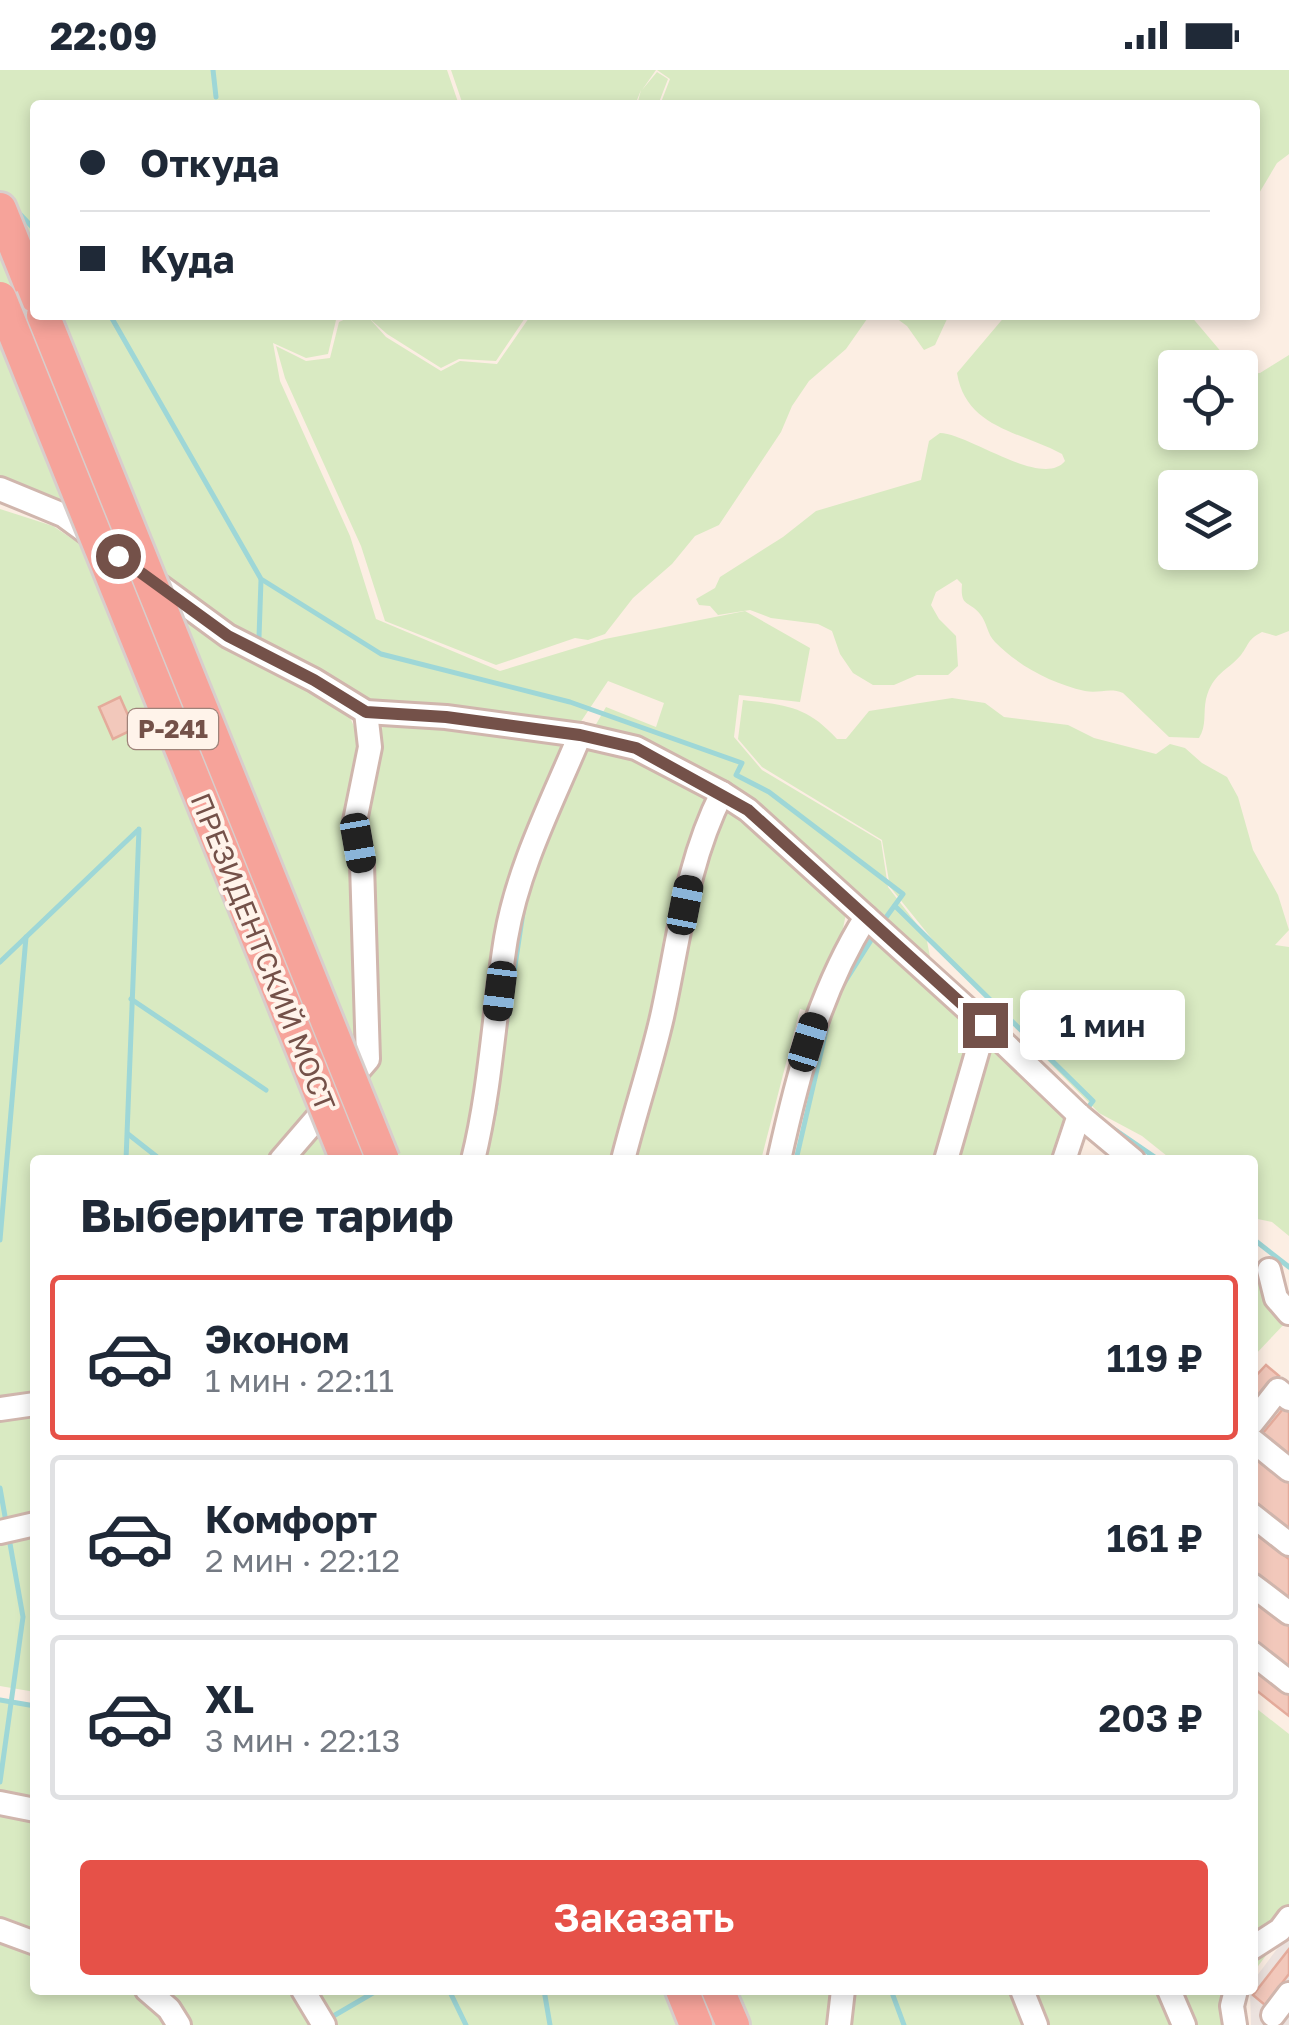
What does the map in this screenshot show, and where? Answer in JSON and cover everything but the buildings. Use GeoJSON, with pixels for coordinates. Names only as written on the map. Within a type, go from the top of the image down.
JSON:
{"type":"FeatureCollection","features":[{"type":"Feature","properties":{"kind":"highway"},"geometry":{"type":"LineString","coordinates":[[0,208],[30,283]]}},
{"type":"Feature","properties":{"kind":"highway","name":"ПРЕЗИДЕНТСКИЙ МОСТ"},"geometry":{"type":"LineString","coordinates":[[0,298],[345,1155]]}},
{"type":"Feature","properties":{"kind":"highway","name":"ПРЕЗИДЕНТСКИЙ МОСТ"},"geometry":{"type":"LineString","coordinates":[[45,320],[381,1155]]}},
{"type":"Feature","properties":{"kind":"highway"},"geometry":{"type":"LineString","coordinates":[[684,1995],[696,2025]]}},
{"type":"Feature","properties":{"kind":"highway"},"geometry":{"type":"LineString","coordinates":[[720,1995],[733,2025]]}},
{"type":"Feature","properties":{"kind":"lane"},"geometry":{"type":"LineString","coordinates":[[0,489],[63,515],[228,636],[366,712],[446,717],[580,735],[636,748],[722,793],[748,810],[1078,1115],[1128,1155]]}},
{"type":"Feature","properties":{"kind":"lane"},"geometry":{"type":"LineString","coordinates":[[285,1155],[368,1059],[362,864],[354,821],[370,747],[366,712]]}},
{"type":"Feature","properties":{"kind":"lane"},"geometry":{"type":"LineString","coordinates":[[474,1155],[506,936],[526,865],[580,735]]}},
{"type":"Feature","properties":{"kind":"lane"},"geometry":{"type":"LineString","coordinates":[[624,1155],[660,1023],[702,832],[722,793]]}},
{"type":"Feature","properties":{"kind":"lane"},"geometry":{"type":"LineString","coordinates":[[780,1155],[816,1015],[847,947],[866,917]]}},
{"type":"Feature","properties":{"kind":"lane"},"geometry":{"type":"LineString","coordinates":[[947,1155],[985,1025]]}},
{"type":"Feature","properties":{"kind":"lane"},"geometry":{"type":"LineString","coordinates":[[1066,1155],[1078,1115]]}},
{"type":"Feature","properties":{"kind":"lane"},"geometry":{"type":"LineString","coordinates":[[1261,1264],[1289,1288]]}},
{"type":"Feature","properties":{"kind":"lane"},"geometry":{"type":"LineString","coordinates":[[1261,1264],[1276,1298],[1289,1313]]}},
{"type":"Feature","properties":{"kind":"lane"},"geometry":{"type":"LineString","coordinates":[[1258,1415],[1278,1390],[1289,1400]]}},
{"type":"Feature","properties":{"kind":"lane"},"geometry":{"type":"LineString","coordinates":[[0,1409],[30,1405]]}},
{"type":"Feature","properties":{"kind":"lane"},"geometry":{"type":"LineString","coordinates":[[1258,1445],[1289,1470]]}},
{"type":"Feature","properties":{"kind":"lane"},"geometry":{"type":"LineString","coordinates":[[1258,1520],[1289,1544]]}},
{"type":"Feature","properties":{"kind":"lane"},"geometry":{"type":"LineString","coordinates":[[0,1532],[30,1525]]}},
{"type":"Feature","properties":{"kind":"lane"},"geometry":{"type":"LineString","coordinates":[[1258,1589],[1289,1612]]}},
{"type":"Feature","properties":{"kind":"lane"},"geometry":{"type":"LineString","coordinates":[[1258,1658],[1289,1682]]}},
{"type":"Feature","properties":{"kind":"lane"},"geometry":{"type":"LineString","coordinates":[[0,1802],[30,1809]]}},
{"type":"Feature","properties":{"kind":"lane"},"geometry":{"type":"LineString","coordinates":[[1258,1944],[1280,1930],[1289,1918]]}},
{"type":"Feature","properties":{"kind":"lane"},"geometry":{"type":"LineString","coordinates":[[0,1930],[30,1941]]}},
{"type":"Feature","properties":{"kind":"lane"},"geometry":{"type":"LineString","coordinates":[[1273,2014],[1289,1994]]}},
{"type":"Feature","properties":{"kind":"lane"},"geometry":{"type":"LineString","coordinates":[[153,1995],[179,2025]]}},
{"type":"Feature","properties":{"kind":"lane"},"geometry":{"type":"LineString","coordinates":[[306,1995],[324,2025]]}},
{"type":"Feature","properties":{"kind":"lane"},"geometry":{"type":"LineString","coordinates":[[839,2025],[842,1995]]}},
{"type":"Feature","properties":{"kind":"lane"},"geometry":{"type":"LineString","coordinates":[[1024,1995],[1036,2025]]}},
{"type":"Feature","properties":{"kind":"lane"},"geometry":{"type":"LineString","coordinates":[[1171,1995],[1184,2025]]}},
{"type":"Feature","properties":{"kind":"lane"},"geometry":{"type":"LineString","coordinates":[[1235,1995],[1235,2025]]}},
{"type":"Feature","properties":{"kind":"shaded area"},"geometry":{"type":"Polygon","coordinates":[[[1289,1933],[1289,2025],[1251,2025],[1250,1995],[1258,1995],[1258,1974],[1289,1933]]]}},
{"type":"Feature","properties":{"kind":"green space"},"geometry":{"type":"Polygon","coordinates":[[[0,70],[447,70],[457,100],[30,100],[30,320],[336,320],[328,354],[306,358],[273,343],[280,381],[350,536],[376,619],[500,671],[605,639],[745,611],[810,648],[800,702],[739,695],[734,737],[762,770],[881,841],[888,887],[926,936],[932,967],[775,818],[731,786],[591,733],[606,707],[656,727],[664,703],[608,681],[576,729],[372,706],[239,632],[208,605],[53,517],[0,499],[0,70]]]}},
{"type":"Feature","properties":{"kind":"green space"},"geometry":{"type":"Polygon","coordinates":[[[451,70],[656,70],[642,90],[657,72],[668,79],[660,100],[638,100],[641,90],[637,100],[461,100],[451,70]]]}},
{"type":"Feature","properties":{"kind":"green space"},"geometry":{"type":"Polygon","coordinates":[[[657,70],[1289,70],[1289,154],[1277,163],[1260,192],[1260,100],[662,100],[670,79],[657,70]]]}},
{"type":"Feature","properties":{"kind":"green space"},"geometry":{"type":"Polygon","coordinates":[[[371,320],[386,337],[441,371],[460,361],[497,364],[528,320],[866,320],[846,349],[809,381],[781,432],[719,525],[695,536],[672,564],[633,598],[605,634],[588,640],[575,638],[496,665],[385,621],[361,546],[285,378],[276,346],[306,361],[330,358],[339,322],[371,320]]]}},
{"type":"Feature","properties":{"kind":"green space"},"geometry":{"type":"Polygon","coordinates":[[[371,320],[524,320],[496,361],[459,359],[441,368],[371,320]]]}},
{"type":"Feature","properties":{"kind":"green space"},"geometry":{"type":"Polygon","coordinates":[[[899,320],[947,320],[935,345],[924,350],[899,320]]]}},
{"type":"Feature","properties":{"kind":"green space"},"geometry":{"type":"Polygon","coordinates":[[[1002,320],[1194,320],[1220,350],[1158,350],[1158,450],[1258,450],[1258,373],[1289,355],[1289,631],[1276,636],[1262,632],[1257,635],[1216,678],[1206,699],[1199,738],[1169,737],[1123,693],[1072,688],[1025,666],[992,639],[980,614],[964,600],[962,584],[957,579],[936,592],[931,605],[956,636],[958,666],[948,675],[917,675],[894,685],[873,685],[853,673],[840,654],[832,631],[818,624],[771,618],[750,610],[718,615],[710,606],[699,605],[696,599],[715,588],[720,577],[816,511],[921,480],[929,441],[940,433],[1040,469],[1054,468],[1065,461],[1062,454],[997,426],[971,406],[957,373],[1002,320]]]}},
{"type":"Feature","properties":{"kind":"green space"},"geometry":{"type":"Polygon","coordinates":[[[0,509],[53,526],[233,647],[329,697],[349,715],[359,738],[358,765],[344,817],[351,851],[359,1058],[273,1155],[30,1155],[30,1396],[0,1401],[0,509]]]}},
{"type":"Feature","properties":{"kind":"green space"},"geometry":{"type":"Polygon","coordinates":[[[952,698],[985,703],[1004,717],[1068,725],[1094,738],[1156,754],[1170,744],[1185,748],[1227,777],[1238,797],[1253,850],[1278,895],[1289,930],[1275,945],[1289,947],[1289,1236],[1272,1222],[1258,1219],[1258,1155],[1166,1155],[1142,1136],[1099,1113],[949,960],[890,887],[882,840],[762,767],[738,739],[743,700],[805,713],[837,739],[846,739],[869,711],[952,698]]]}},
{"type":"Feature","properties":{"kind":"green space"},"geometry":{"type":"Polygon","coordinates":[[[383,719],[568,742],[540,808],[467,1155],[297,1155],[376,1067],[381,1047],[373,865],[366,822],[378,776],[383,719]]]}},
{"type":"Feature","properties":{"kind":"green space"},"geometry":{"type":"Polygon","coordinates":[[[585,746],[632,755],[705,790],[710,800],[617,1155],[484,1155],[516,937],[530,879],[585,746]]]}},
{"type":"Feature","properties":{"kind":"green space"},"geometry":{"type":"Polygon","coordinates":[[[733,805],[847,909],[841,938],[808,1011],[800,1009],[762,1155],[631,1155],[720,810],[733,805]]]}},
{"type":"Feature","properties":{"kind":"green space"},"geometry":{"type":"Polygon","coordinates":[[[875,936],[974,1030],[939,1155],[799,1155],[840,992],[875,936]]]}},
{"type":"Feature","properties":{"kind":"green space"},"geometry":{"type":"Polygon","coordinates":[[[993,1048],[1068,1121],[1058,1155],[956,1155],[983,1053],[993,1048]]]}},
{"type":"Feature","properties":{"kind":"green space"},"geometry":{"type":"Polygon","coordinates":[[[1258,1270],[1289,1293],[1289,1319],[1258,1352],[1258,1270]]]}},
{"type":"Feature","properties":{"kind":"green space"},"geometry":{"type":"Polygon","coordinates":[[[30,1412],[30,1515],[0,1520],[0,1417],[30,1412]]]}},
{"type":"Feature","properties":{"kind":"green space"},"geometry":{"type":"Polygon","coordinates":[[[30,1531],[30,1691],[0,1686],[0,1539],[30,1531]]]}},
{"type":"Feature","properties":{"kind":"green space"},"geometry":{"type":"Polygon","coordinates":[[[0,1699],[30,1704],[30,1995],[667,1995],[678,2025],[0,2025],[0,1699]]]}},
{"type":"Feature","properties":{"kind":"green space"},"geometry":{"type":"Polygon","coordinates":[[[1258,1710],[1289,1734],[1289,1924],[1258,1966],[1258,1710]]]}},
{"type":"Feature","properties":{"kind":"green space"},"geometry":{"type":"Polygon","coordinates":[[[740,1995],[837,1995],[834,2025],[751,2025],[740,1995]]]}},
{"type":"Feature","properties":{"kind":"green space"},"geometry":{"type":"Polygon","coordinates":[[[853,1995],[1020,1995],[1032,2025],[849,2025],[853,1995]]]}},
{"type":"Feature","properties":{"kind":"green space"},"geometry":{"type":"Polygon","coordinates":[[[1036,1995],[1163,1995],[1176,2025],[1047,2025],[1036,1995]]]}},
{"type":"Feature","properties":{"kind":"green space"},"geometry":{"type":"Polygon","coordinates":[[[1179,1995],[1245,1995],[1243,2025],[1192,2025],[1179,1995]]]}},
{"type":"Feature","properties":{"kind":"waterway"},"geometry":{"type":"LineString","coordinates":[[213,70],[216,97]]}},
{"type":"Feature","properties":{"kind":"waterway"},"geometry":{"type":"LineString","coordinates":[[17,211],[30,225]]}},
{"type":"Feature","properties":{"kind":"waterway"},"geometry":{"type":"LineString","coordinates":[[113,320],[261,579],[381,654],[570,702],[742,763],[736,775],[769,792],[903,894],[887,916]]}},
{"type":"Feature","properties":{"kind":"waterway"},"geometry":{"type":"LineString","coordinates":[[259,637],[261,580]]}},
{"type":"Feature","properties":{"kind":"waterway"},"geometry":{"type":"LineString","coordinates":[[126,1155],[139,829]]}},
{"type":"Feature","properties":{"kind":"waterway"},"geometry":{"type":"LineString","coordinates":[[0,962],[137,831]]}},
{"type":"Feature","properties":{"kind":"waterway"},"geometry":{"type":"LineString","coordinates":[[504,1039],[524,906]]}},
{"type":"Feature","properties":{"kind":"waterway"},"geometry":{"type":"LineString","coordinates":[[895,906],[1093,1101],[1086,1110]]}},
{"type":"Feature","properties":{"kind":"waterway"},"geometry":{"type":"LineString","coordinates":[[841,988],[875,934]]}},
{"type":"Feature","properties":{"kind":"waterway"},"geometry":{"type":"LineString","coordinates":[[0,1240],[26,937]]}},
{"type":"Feature","properties":{"kind":"waterway"},"geometry":{"type":"LineString","coordinates":[[131,999],[266,1090]]}},
{"type":"Feature","properties":{"kind":"waterway"},"geometry":{"type":"LineString","coordinates":[[797,1155],[828,1022]]}},
{"type":"Feature","properties":{"kind":"waterway"},"geometry":{"type":"LineString","coordinates":[[490,1133],[496,1104]]}},
{"type":"Feature","properties":{"kind":"waterway"},"geometry":{"type":"LineString","coordinates":[[1108,1125],[1152,1155]]}},
{"type":"Feature","properties":{"kind":"waterway"},"geometry":{"type":"LineString","coordinates":[[128,1134],[155,1155]]}},
{"type":"Feature","properties":{"kind":"waterway"},"geometry":{"type":"LineString","coordinates":[[1258,1243],[1289,1267]]}},
{"type":"Feature","properties":{"kind":"waterway"},"geometry":{"type":"LineString","coordinates":[[0,1488],[6,1522]]}},
{"type":"Feature","properties":{"kind":"waterway"},"geometry":{"type":"LineString","coordinates":[[0,1782],[23,1617],[9,1538]]}},
{"type":"Feature","properties":{"kind":"waterway"},"geometry":{"type":"LineString","coordinates":[[0,1700],[30,1705]]}},
{"type":"Feature","properties":{"kind":"waterway"},"geometry":{"type":"LineString","coordinates":[[330,2018],[369,1995]]}},
{"type":"Feature","properties":{"kind":"waterway"},"geometry":{"type":"LineString","coordinates":[[451,1995],[466,2025]]}},
{"type":"Feature","properties":{"kind":"waterway"},"geometry":{"type":"LineString","coordinates":[[545,1995],[550,2025]]}},
{"type":"Feature","properties":{"kind":"waterway"},"geometry":{"type":"LineString","coordinates":[[893,1995],[904,2025]]}},
{"type":"Feature","properties":{"kind":"route"},"geometry":{"type":"LineString","coordinates":[[118,556],[228,636],[366,712],[446,717],[580,735],[636,748],[722,793],[748,810],[985,1025]]}}]}
